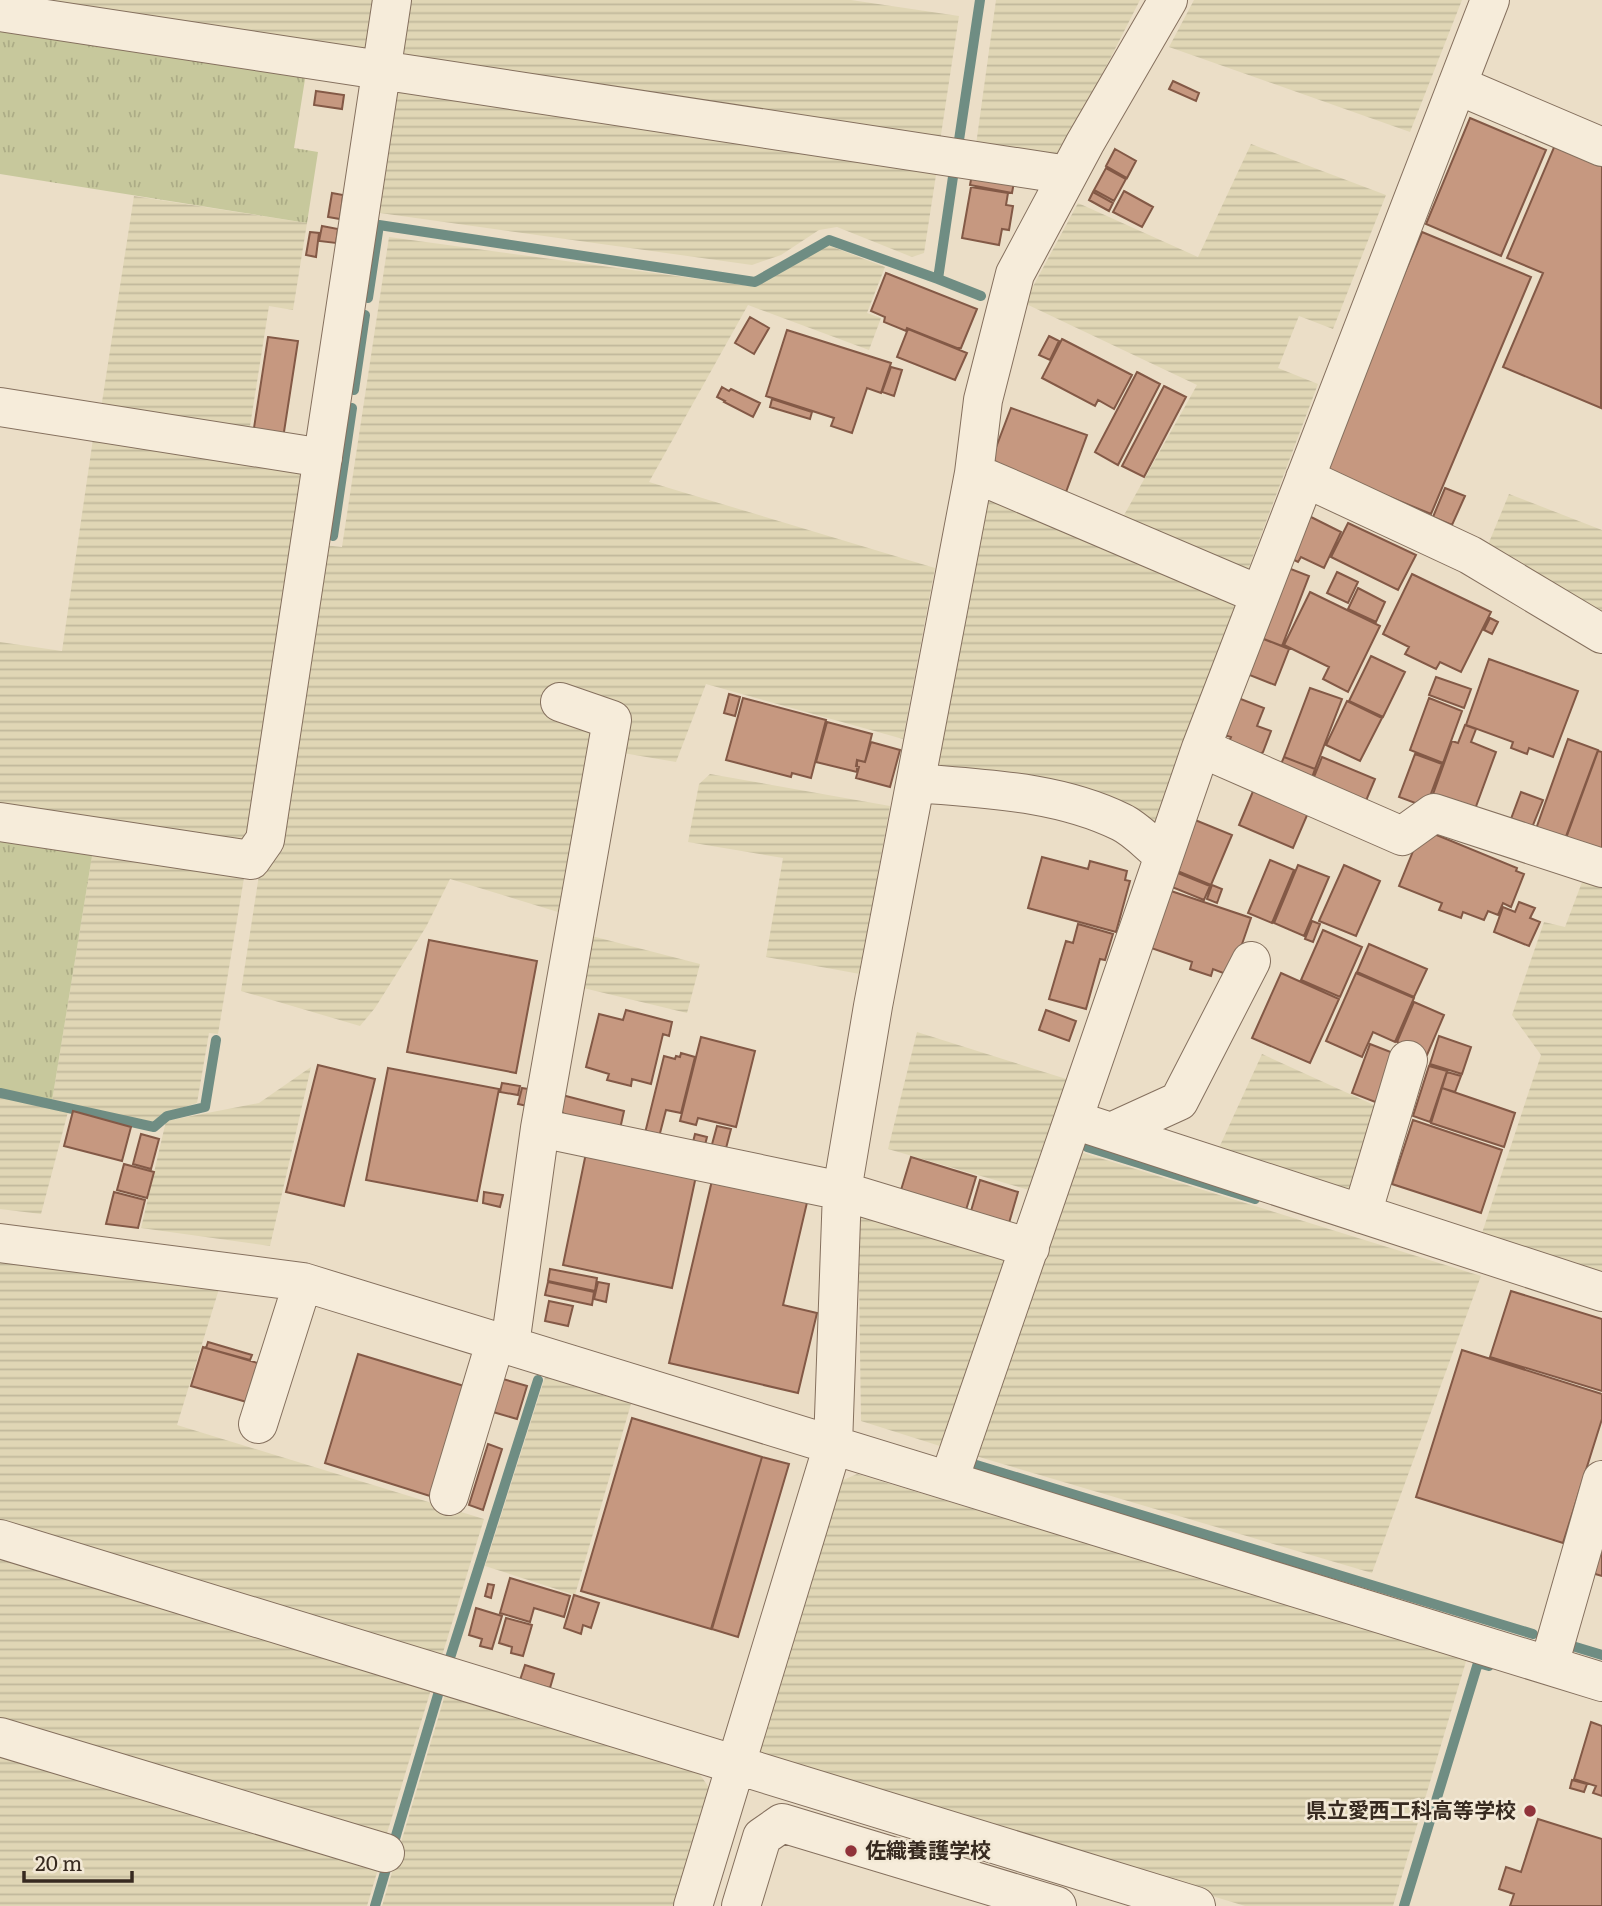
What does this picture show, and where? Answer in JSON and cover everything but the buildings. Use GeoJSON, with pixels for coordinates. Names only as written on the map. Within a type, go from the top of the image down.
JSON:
{"type":"FeatureCollection","features":[{"type":"Feature","properties":{"kind":"street"},"geometry":{"type":"LineString","coordinates":[[0,822],[251,860],[265,840],[392,0]]}},
{"type":"Feature","properties":{"kind":"street"},"geometry":{"type":"LineString","coordinates":[[693,1906],[833,1445],[842,1191],[873,1006],[974,473],[983,400],[1015,274],[1168,0]]}},
{"type":"Feature","properties":{"kind":"street"},"geometry":{"type":"LineString","coordinates":[[949,1480],[1201,748],[1490,0]]}},
{"type":"Feature","properties":{"kind":"street"},"geometry":{"type":"LineString","coordinates":[[0,12],[1068,175]]}},
{"type":"Feature","properties":{"kind":"street"},"geometry":{"type":"LineString","coordinates":[[1457,85],[1602,147]]}},
{"type":"Feature","properties":{"kind":"street"},"geometry":{"type":"LineString","coordinates":[[0,407],[323,458]]}},
{"type":"Feature","properties":{"kind":"street"},"geometry":{"type":"LineString","coordinates":[[974,473],[1260,595]]}},
{"type":"Feature","properties":{"kind":"street"},"geometry":{"type":"LineString","coordinates":[[1305,478],[1470,555],[1602,634]]}},
{"type":"Feature","properties":{"kind":"street"},"geometry":{"type":"LineString","coordinates":[[449,1496],[503,1343],[612,720],[560,702]]}},
{"type":"Feature","properties":{"kind":"street"},"geometry":{"type":"LineString","coordinates":[[1201,748],[1402,836],[1434,813],[1602,868]]}},
{"type":"Feature","properties":{"kind":"street"},"geometry":{"type":"LineString","coordinates":[[916,783],[1002,790],[1072,803],[1123,823],[1163,855]]}},
{"type":"Feature","properties":{"kind":"street"},"geometry":{"type":"LineString","coordinates":[[1111,1132],[1179,1101],[1251,961]]}},
{"type":"Feature","properties":{"kind":"street"},"geometry":{"type":"LineString","coordinates":[[1362,1214],[1408,1060]]}},
{"type":"Feature","properties":{"kind":"street"},"geometry":{"type":"LineString","coordinates":[[1074,1120],[1602,1292]]}},
{"type":"Feature","properties":{"kind":"street"},"geometry":{"type":"LineString","coordinates":[[540,1128],[842,1191],[1030,1248]]}},
{"type":"Feature","properties":{"kind":"street"},"geometry":{"type":"LineString","coordinates":[[0,1243],[303,1282],[1602,1682]]}},
{"type":"Feature","properties":{"kind":"street"},"geometry":{"type":"LineString","coordinates":[[258,1424],[303,1282]]}},
{"type":"Feature","properties":{"kind":"street"},"geometry":{"type":"LineString","coordinates":[[1549,1665],[1602,1480]]}},
{"type":"Feature","properties":{"kind":"street"},"geometry":{"type":"LineString","coordinates":[[0,1539],[1196,1906]]}},
{"type":"Feature","properties":{"kind":"street"},"geometry":{"type":"LineString","coordinates":[[0,1737],[385,1853]]}},
{"type":"Feature","properties":{"kind":"street"},"geometry":{"type":"LineString","coordinates":[[741,1906],[762,1837],[782,1823],[1057,1906]]}},
{"type":"Feature","properties":{"kind":"shaded area"},"geometry":{"type":"Polygon","coordinates":[[[0,0],[380,0],[372,52],[0,0]]]}},
{"type":"Feature","properties":{"kind":"shaded area"},"geometry":{"type":"Polygon","coordinates":[[[403,0],[851,0],[959,16],[939,148],[394,57],[403,0]]]}},
{"type":"Feature","properties":{"kind":"shaded area"},"geometry":{"type":"Polygon","coordinates":[[[996,0],[1140,0],[1058,161],[975,152],[996,0]]]}},
{"type":"Feature","properties":{"kind":"shaded area"},"geometry":{"type":"Polygon","coordinates":[[[1194,0],[1462,0],[1410,132],[1169,47],[1194,0]]]}},
{"type":"Feature","properties":{"kind":"shaded area"},"geometry":{"type":"Polygon","coordinates":[[[393,86],[938,162],[924,253],[912,257],[837,227],[819,230],[781,255],[752,265],[373,212],[393,86]]]}},
{"type":"Feature","properties":{"kind":"shaded area"},"geometry":{"type":"Polygon","coordinates":[[[1251,144],[1386,195],[1333,329],[1299,316],[1278,368],[1318,384],[1246,575],[1119,524],[1197,385],[1024,303],[1078,203],[1198,257],[1251,144]]]}},
{"type":"Feature","properties":{"kind":"shaded area"},"geometry":{"type":"Polygon","coordinates":[[[134,196],[307,223],[293,310],[269,306],[248,439],[100,415],[134,196]]]}},
{"type":"Feature","properties":{"kind":"shaded area"},"geometry":{"type":"Polygon","coordinates":[[[389,237],[757,287],[760,281],[825,244],[885,267],[867,313],[881,318],[869,350],[748,305],[649,482],[935,568],[903,739],[706,684],[676,762],[617,752],[593,721],[571,916],[450,879],[426,927],[375,1008],[360,1026],[241,991],[259,875],[283,850],[323,545],[342,547],[389,237]]]}},
{"type":"Feature","properties":{"kind":"shaded area"},"geometry":{"type":"Polygon","coordinates":[[[94,432],[306,473],[252,835],[238,844],[0,808],[0,642],[62,651],[94,432]]]}},
{"type":"Feature","properties":{"kind":"shaded area"},"geometry":{"type":"Polygon","coordinates":[[[985,494],[1246,601],[1157,837],[933,775],[985,494]]]}},
{"type":"Feature","properties":{"kind":"shaded area"},"geometry":{"type":"Polygon","coordinates":[[[1509,494],[1602,530],[1602,620],[1485,552],[1509,494]]]}},
{"type":"Feature","properties":{"kind":"shaded area"},"geometry":{"type":"Polygon","coordinates":[[[710,774],[890,806],[860,974],[766,957],[783,858],[688,842],[699,784],[710,774]]]}},
{"type":"Feature","properties":{"kind":"shaded area"},"geometry":{"type":"Polygon","coordinates":[[[93,850],[245,872],[218,1034],[209,1033],[197,1103],[162,1114],[151,1123],[52,1101],[93,850]]]}},
{"type":"Feature","properties":{"kind":"shaded area"},"geometry":{"type":"Polygon","coordinates":[[[1587,869],[1602,874],[1602,1274],[1481,1236],[1541,1055],[1512,1015],[1544,922],[1565,927],[1587,869]]]}},
{"type":"Feature","properties":{"kind":"shaded area"},"geometry":{"type":"Polygon","coordinates":[[[584,934],[700,964],[687,1013],[575,986],[584,934]]]}},
{"type":"Feature","properties":{"kind":"shaded area"},"geometry":{"type":"Polygon","coordinates":[[[917,1032],[1076,1082],[1036,1192],[888,1149],[917,1032]]]}},
{"type":"Feature","properties":{"kind":"shaded area"},"geometry":{"type":"Polygon","coordinates":[[[1262,1054],[1385,1110],[1357,1195],[1217,1152],[1262,1054]]]}},
{"type":"Feature","properties":{"kind":"shaded area"},"geometry":{"type":"Polygon","coordinates":[[[311,1067],[270,1246],[141,1228],[166,1121],[259,1103],[311,1067]]]}},
{"type":"Feature","properties":{"kind":"shaded area"},"geometry":{"type":"Polygon","coordinates":[[[0,1097],[68,1112],[41,1214],[0,1209],[0,1097]]]}},
{"type":"Feature","properties":{"kind":"shaded area"},"geometry":{"type":"Polygon","coordinates":[[[1077,1151],[1481,1276],[1372,1573],[969,1454],[1077,1151]]]}},
{"type":"Feature","properties":{"kind":"shaded area"},"geometry":{"type":"Polygon","coordinates":[[[858,1210],[1006,1257],[943,1447],[861,1421],[858,1210]]]}},
{"type":"Feature","properties":{"kind":"shaded area"},"geometry":{"type":"Polygon","coordinates":[[[0,1260],[219,1289],[177,1425],[484,1519],[441,1659],[0,1524],[0,1260]]]}},
{"type":"Feature","properties":{"kind":"shaded area"},"geometry":{"type":"Polygon","coordinates":[[[545,1377],[631,1404],[575,1595],[485,1566],[545,1377]]]}},
{"type":"Feature","properties":{"kind":"shaded area"},"geometry":{"type":"Polygon","coordinates":[[[857,1474],[1467,1658],[1393,1906],[1245,1906],[765,1760],[756,1749],[841,1481],[857,1474]]]}},
{"type":"Feature","properties":{"kind":"shaded area"},"geometry":{"type":"Polygon","coordinates":[[[0,1553],[433,1683],[384,1843],[0,1726],[0,1553]]]}},
{"type":"Feature","properties":{"kind":"shaded area"},"geometry":{"type":"Polygon","coordinates":[[[447,1688],[694,1766],[710,1789],[675,1906],[382,1906],[447,1688]]]}},
{"type":"Feature","properties":{"kind":"shaded area"},"geometry":{"type":"Polygon","coordinates":[[[0,1746],[381,1859],[367,1906],[0,1906],[0,1746]]]}},
{"type":"Feature","properties":{"kind":"green space"},"geometry":{"type":"Polygon","coordinates":[[[0,24],[306,73],[294,148],[318,152],[307,223],[0,174],[0,24]]]}},
{"type":"Feature","properties":{"kind":"green space"},"geometry":{"type":"Polygon","coordinates":[[[0,836],[93,850],[52,1101],[0,1090],[0,836]]]}},
{"type":"Feature","properties":{"kind":"waterway"},"geometry":{"type":"LineString","coordinates":[[959,140],[980,0]]}},
{"type":"Feature","properties":{"kind":"waterway"},"geometry":{"type":"LineString","coordinates":[[368,298],[379,225],[755,282],[829,240],[938,279],[954,170]]}},
{"type":"Feature","properties":{"kind":"waterway"},"geometry":{"type":"LineString","coordinates":[[938,279],[981,296]]}},
{"type":"Feature","properties":{"kind":"waterway"},"geometry":{"type":"LineString","coordinates":[[354,390],[365,315]]}},
{"type":"Feature","properties":{"kind":"waterway"},"geometry":{"type":"LineString","coordinates":[[333,536],[352,408]]}},
{"type":"Feature","properties":{"kind":"waterway"},"geometry":{"type":"LineString","coordinates":[[0,1093],[154,1127],[167,1116],[205,1107],[216,1040]]}},
{"type":"Feature","properties":{"kind":"waterway"},"geometry":{"type":"LineString","coordinates":[[1087,1147],[1255,1199]]}},
{"type":"Feature","properties":{"kind":"waterway"},"geometry":{"type":"LineString","coordinates":[[449,1661],[538,1380]]}},
{"type":"Feature","properties":{"kind":"waterway"},"geometry":{"type":"LineString","coordinates":[[973,1464],[1533,1634]]}},
{"type":"Feature","properties":{"kind":"waterway"},"geometry":{"type":"LineString","coordinates":[[1569,1645],[1602,1655]]}},
{"type":"Feature","properties":{"kind":"waterway"},"geometry":{"type":"LineString","coordinates":[[1404,1906],[1478,1663],[1489,1666]]}},
{"type":"Feature","properties":{"kind":"waterway"},"geometry":{"type":"LineString","coordinates":[[375,1906],[440,1688]]}},
{"type":"Feature","properties":{"kind":"place","name":"県立愛西工科高等学校"},"geometry":{"type":"Point","coordinates":[1530,1811]}},
{"type":"Feature","properties":{"kind":"place","name":"佐織養護学校"},"geometry":{"type":"Point","coordinates":[851,1851]}}]}
